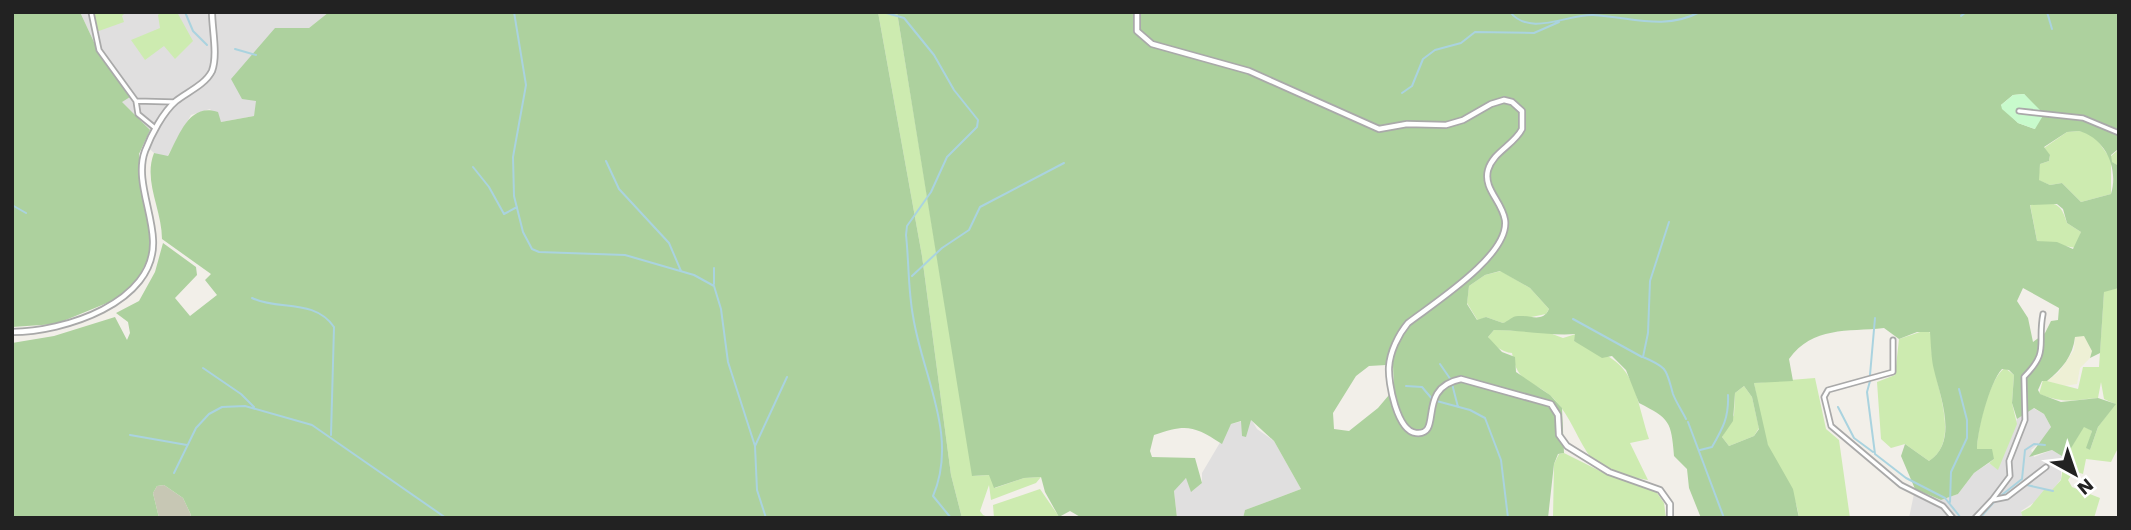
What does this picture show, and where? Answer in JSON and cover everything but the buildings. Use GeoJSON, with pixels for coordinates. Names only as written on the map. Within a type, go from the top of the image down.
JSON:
{"type":"FeatureCollection","features":[{"type":"Feature","properties":{"kind":"street"},"geometry":{"type":"LineString","coordinates":[[90,12],[99,50],[136,101],[138,114],[156,129]]}},
{"type":"Feature","properties":{"kind":"street"},"geometry":{"type":"LineString","coordinates":[[12,332],[42,330],[62,324],[124,298],[141,280],[150,264],[153,240],[141,169],[144,153],[174,102],[201,84],[211,71],[212,12]]}},
{"type":"Feature","properties":{"kind":"street"},"geometry":{"type":"LineString","coordinates":[[1137,12],[1137,31],[1152,44],[1250,71],[1379,129],[1408,124],[1446,125],[1469,117],[1497,101],[1508,101],[1519,107],[1524,115],[1522,129],[1492,160],[1487,176],[1487,184],[1504,214],[1504,235],[1486,261],[1408,323],[1400,334],[1389,367],[1390,387],[1399,417],[1409,430],[1417,433],[1425,431],[1430,424],[1434,394],[1438,388],[1447,381],[1461,379],[1546,402],[1556,410],[1559,435],[1566,446],[1600,467],[1660,490],[1670,504],[1670,518]]}},
{"type":"Feature","properties":{"kind":"street"},"geometry":{"type":"LineString","coordinates":[[136,101],[174,102]]}},
{"type":"Feature","properties":{"kind":"street"},"geometry":{"type":"LineString","coordinates":[[2019,111],[2083,118],[2119,133]]}},
{"type":"Feature","properties":{"kind":"street"},"geometry":{"type":"LineString","coordinates":[[1975,518],[2010,476],[2009,461],[2025,420],[2024,377],[2036,365],[2043,347],[2043,314]]}},
{"type":"Feature","properties":{"kind":"street"},"geometry":{"type":"LineString","coordinates":[[1893,340],[1892,372],[1828,390],[1824,397],[1827,415],[1831,426],[1901,485],[1943,506],[1953,518]]}},
{"type":"Feature","properties":{"kind":"street"},"geometry":{"type":"LineString","coordinates":[[1992,500],[2007,497],[2046,467]]}},
{"type":"Feature","properties":{"kind":"shaded area"},"geometry":{"type":"Polygon","coordinates":[[[80,12],[329,12],[309,28],[275,28],[254,116],[221,122],[210,109],[191,115],[167,157],[154,153],[143,143],[149,130],[121,102],[130,96],[100,55],[80,12]]]}},
{"type":"Feature","properties":{"kind":"shaded area"},"geometry":{"type":"Polygon","coordinates":[[[2084,335],[2092,351],[2090,358],[2080,368],[2077,384],[2064,386],[2047,381],[2059,372],[2074,350],[2075,337],[2084,335]]]}},
{"type":"Feature","properties":{"kind":"shaded area"},"geometry":{"type":"Polygon","coordinates":[[[2033,408],[2044,414],[2051,427],[2047,436],[2031,450],[2034,457],[2052,450],[2065,458],[2061,467],[2061,479],[2052,491],[2021,511],[2023,518],[1909,518],[1915,489],[1941,500],[1958,494],[1974,473],[1989,463],[1998,469],[2017,419],[2033,408]]]}},
{"type":"Feature","properties":{"kind":"shaded area"},"geometry":{"type":"Polygon","coordinates":[[[1251,419],[1257,429],[1274,441],[1301,489],[1245,510],[1243,518],[1177,518],[1174,491],[1180,481],[1187,478],[1192,491],[1202,483],[1202,473],[1231,424],[1251,419]]]}},
{"type":"Feature","properties":{"kind":"shaded area"},"geometry":{"type":"Polygon","coordinates":[[[164,485],[183,498],[191,515],[189,518],[159,518],[153,493],[157,486],[164,485]]]}},
{"type":"Feature","properties":{"kind":"green space"},"geometry":{"type":"Polygon","coordinates":[[[12,12],[80,12],[100,55],[130,97],[122,102],[150,130],[139,154],[150,236],[149,256],[136,283],[124,296],[56,324],[12,327],[12,12]]]}},
{"type":"Feature","properties":{"kind":"green space"},"geometry":{"type":"Polygon","coordinates":[[[126,12],[122,16],[124,22],[96,32],[94,14],[126,12]]]}},
{"type":"Feature","properties":{"kind":"green space"},"geometry":{"type":"Polygon","coordinates":[[[161,12],[177,12],[193,41],[175,59],[164,46],[145,60],[131,40],[160,28],[158,15],[161,12]]]}},
{"type":"Feature","properties":{"kind":"green space"},"geometry":{"type":"Polygon","coordinates":[[[329,12],[878,12],[922,256],[951,475],[962,518],[189,518],[191,515],[183,498],[164,485],[157,486],[153,493],[159,518],[12,518],[12,343],[54,336],[115,317],[127,340],[130,333],[128,322],[116,313],[139,301],[155,272],[163,243],[196,267],[197,275],[175,298],[190,316],[217,295],[205,280],[211,274],[162,239],[152,185],[151,164],[154,153],[168,156],[186,123],[200,112],[218,112],[221,122],[254,116],[256,101],[242,99],[231,79],[275,28],[309,28],[329,12]]]}},
{"type":"Feature","properties":{"kind":"green space"},"geometry":{"type":"Polygon","coordinates":[[[878,12],[897,12],[973,476],[990,475],[995,488],[1024,478],[1041,477],[1036,483],[991,500],[989,485],[980,511],[990,518],[962,518],[951,475],[922,256],[878,12]]]}},
{"type":"Feature","properties":{"kind":"green space"},"geometry":{"type":"Polygon","coordinates":[[[897,12],[2119,12],[2119,154],[2117,150],[2111,155],[2112,162],[2119,166],[2119,288],[2104,292],[2100,353],[2090,358],[2092,351],[2084,336],[2075,337],[2066,362],[2047,381],[2042,381],[2038,390],[2040,394],[2061,402],[2098,398],[2116,404],[2098,427],[2090,450],[2086,448],[2092,431],[2084,427],[2065,458],[2052,450],[2029,457],[2051,427],[2044,414],[2034,408],[2017,419],[2012,403],[2014,375],[2009,370],[2002,369],[1988,396],[1977,449],[1992,449],[1994,459],[1974,473],[1958,494],[1941,500],[1915,489],[1901,456],[1905,444],[1929,461],[1938,453],[1945,431],[1943,405],[1932,361],[1930,332],[1917,332],[1899,339],[1884,328],[1832,333],[1809,341],[1798,348],[1789,359],[1793,381],[1754,383],[1768,445],[1793,489],[1799,518],[1701,518],[1689,488],[1687,469],[1674,456],[1672,435],[1667,422],[1639,403],[1626,370],[1612,356],[1602,358],[1574,341],[1575,334],[1494,330],[1488,337],[1502,352],[1515,357],[1516,372],[1550,395],[1562,408],[1564,453],[1558,454],[1554,464],[1548,518],[1243,518],[1245,510],[1301,489],[1274,441],[1251,420],[1246,437],[1242,436],[1241,421],[1231,424],[1222,444],[1189,428],[1154,435],[1150,451],[1152,457],[1195,458],[1202,483],[1191,492],[1186,478],[1174,491],[1177,518],[1082,518],[1070,511],[1059,517],[1045,492],[1041,477],[1024,478],[994,488],[989,475],[972,476],[897,12]],[[2024,94],[2013,95],[2001,105],[2018,123],[2035,129],[2034,105],[2024,94]],[[2079,131],[2067,132],[2044,147],[2050,155],[2049,161],[2040,164],[2039,180],[2050,185],[2062,183],[2081,202],[2111,194],[2111,164],[2103,147],[2096,140],[2079,131]],[[2057,204],[2030,205],[2037,241],[2057,242],[2073,249],[2081,232],[2067,223],[2063,209],[2057,204]],[[1500,271],[1485,275],[1469,286],[1467,304],[1477,320],[1486,317],[1503,323],[1516,316],[1540,317],[1549,309],[1530,288],[1500,271]],[[2023,288],[2017,301],[2028,318],[2033,342],[2045,333],[2051,321],[2058,320],[2059,308],[2023,288]],[[1369,366],[1356,376],[1333,413],[1334,429],[1349,431],[1378,408],[1394,389],[1393,366],[1369,366]],[[1744,386],[1735,393],[1733,421],[1722,437],[1729,446],[1754,436],[1759,429],[1752,397],[1744,386]]]}},
{"type":"Feature","properties":{"kind":"green space"},"geometry":{"type":"Polygon","coordinates":[[[2024,94],[2044,114],[2035,129],[2018,123],[2002,109],[2001,105],[2013,95],[2024,94]]]}},
{"type":"Feature","properties":{"kind":"green space"},"geometry":{"type":"Polygon","coordinates":[[[2067,132],[2093,134],[2111,156],[2118,150],[2119,166],[2111,162],[2111,194],[2081,202],[2062,183],[2050,185],[2038,180],[2040,164],[2049,161],[2050,156],[2044,148],[2067,132]]]}},
{"type":"Feature","properties":{"kind":"green space"},"geometry":{"type":"Polygon","coordinates":[[[2050,203],[2058,206],[2067,223],[2081,232],[2076,248],[2037,241],[2030,204],[2050,203]]]}},
{"type":"Feature","properties":{"kind":"green space"},"geometry":{"type":"Polygon","coordinates":[[[1501,271],[1530,288],[1549,309],[1546,314],[1503,323],[1486,317],[1478,321],[1467,303],[1469,286],[1485,275],[1501,271]]]}},
{"type":"Feature","properties":{"kind":"green space"},"geometry":{"type":"Polygon","coordinates":[[[2119,288],[2119,446],[2111,462],[2086,459],[2083,474],[2074,471],[2068,480],[2072,487],[2100,498],[2094,518],[2023,518],[2021,512],[2030,507],[2044,490],[2052,490],[2061,480],[2064,459],[2084,426],[2092,431],[2087,448],[2090,450],[2098,427],[2115,404],[2104,399],[2101,382],[2098,398],[2063,400],[2039,394],[2043,380],[2078,389],[2083,367],[2099,367],[2104,291],[2119,288]]]}},
{"type":"Feature","properties":{"kind":"green space"},"geometry":{"type":"Polygon","coordinates":[[[1494,330],[1544,331],[1563,338],[1576,334],[1574,341],[1595,349],[1621,366],[1634,388],[1649,439],[1630,443],[1648,480],[1626,476],[1597,464],[1554,399],[1518,372],[1512,353],[1501,350],[1490,340],[1488,337],[1494,330]]]}},
{"type":"Feature","properties":{"kind":"green space"},"geometry":{"type":"Polygon","coordinates":[[[1926,330],[1932,334],[1931,349],[1945,420],[1945,436],[1940,450],[1929,461],[1905,444],[1891,448],[1881,439],[1877,382],[1895,375],[1899,339],[1926,330]]]}},
{"type":"Feature","properties":{"kind":"green space"},"geometry":{"type":"Polygon","coordinates":[[[2005,368],[2014,375],[2012,403],[2017,424],[1998,470],[1989,463],[1994,459],[1977,449],[1989,393],[2005,368]]]}},
{"type":"Feature","properties":{"kind":"green space"},"geometry":{"type":"Polygon","coordinates":[[[1815,378],[1826,429],[1839,440],[1850,518],[1799,518],[1792,493],[1773,458],[1763,431],[1754,383],[1815,378]]]}},
{"type":"Feature","properties":{"kind":"green space"},"geometry":{"type":"Polygon","coordinates":[[[1744,386],[1752,397],[1759,428],[1754,436],[1729,446],[1722,437],[1734,415],[1735,393],[1744,386]]]}},
{"type":"Feature","properties":{"kind":"green space"},"geometry":{"type":"Polygon","coordinates":[[[1564,453],[1608,475],[1655,490],[1664,503],[1666,518],[1553,518],[1554,464],[1559,454],[1564,453]]]}},
{"type":"Feature","properties":{"kind":"green space"},"geometry":{"type":"Polygon","coordinates":[[[1040,489],[1060,518],[994,518],[993,505],[1040,489]]]}},
{"type":"Feature","properties":{"kind":"waterway"},"geometry":{"type":"LineString","coordinates":[[185,12],[193,31],[207,45]]}},
{"type":"Feature","properties":{"kind":"waterway"},"geometry":{"type":"LineString","coordinates":[[514,12],[526,85],[513,157],[514,196],[523,232],[532,249],[539,252],[625,255],[694,275],[714,286],[721,309],[728,362],[755,446],[757,490],[766,518]]}},
{"type":"Feature","properties":{"kind":"waterway"},"geometry":{"type":"LineString","coordinates":[[883,12],[904,18],[934,55],[954,90],[978,120],[977,127],[947,157],[931,192],[907,226],[906,235],[913,316],[940,428],[940,473],[933,496],[951,518]]}},
{"type":"Feature","properties":{"kind":"waterway"},"geometry":{"type":"LineString","coordinates":[[1510,12],[1518,19],[1538,24],[1593,15],[1660,22],[1686,18],[1700,12]]}},
{"type":"Feature","properties":{"kind":"waterway"},"geometry":{"type":"LineString","coordinates":[[1961,16],[1966,12]]}},
{"type":"Feature","properties":{"kind":"waterway"},"geometry":{"type":"LineString","coordinates":[[2047,12],[2052,29]]}},
{"type":"Feature","properties":{"kind":"waterway"},"geometry":{"type":"LineString","coordinates":[[1402,93],[1412,86],[1423,59],[1435,50],[1461,43],[1475,32],[1534,33],[1559,22]]}},
{"type":"Feature","properties":{"kind":"waterway"},"geometry":{"type":"LineString","coordinates":[[235,49],[256,55]]}},
{"type":"Feature","properties":{"kind":"waterway"},"geometry":{"type":"LineString","coordinates":[[606,161],[619,189],[669,243],[681,271]]}},
{"type":"Feature","properties":{"kind":"waterway"},"geometry":{"type":"LineString","coordinates":[[912,276],[942,248],[969,230],[980,207],[1064,163]]}},
{"type":"Feature","properties":{"kind":"waterway"},"geometry":{"type":"LineString","coordinates":[[473,167],[489,187],[504,214],[517,207]]}},
{"type":"Feature","properties":{"kind":"waterway"},"geometry":{"type":"LineString","coordinates":[[12,205],[26,213]]}},
{"type":"Feature","properties":{"kind":"waterway"},"geometry":{"type":"LineString","coordinates":[[1669,222],[1650,281],[1648,333],[1643,357],[1658,364],[1665,371],[1674,397],[1686,419]]}},
{"type":"Feature","properties":{"kind":"waterway"},"geometry":{"type":"LineString","coordinates":[[714,268],[714,284]]}},
{"type":"Feature","properties":{"kind":"waterway"},"geometry":{"type":"LineString","coordinates":[[252,298],[316,312],[334,327],[331,435]]}},
{"type":"Feature","properties":{"kind":"waterway"},"geometry":{"type":"LineString","coordinates":[[1870,375],[1875,318]]}},
{"type":"Feature","properties":{"kind":"waterway"},"geometry":{"type":"LineString","coordinates":[[1573,319],[1642,357]]}},
{"type":"Feature","properties":{"kind":"waterway"},"geometry":{"type":"LineString","coordinates":[[1440,364],[1451,380],[1458,407]]}},
{"type":"Feature","properties":{"kind":"waterway"},"geometry":{"type":"LineString","coordinates":[[203,368],[241,394],[254,407]]}},
{"type":"Feature","properties":{"kind":"waterway"},"geometry":{"type":"LineString","coordinates":[[755,446],[787,377]]}},
{"type":"Feature","properties":{"kind":"waterway"},"geometry":{"type":"LineString","coordinates":[[1870,381],[1867,392],[1875,454],[1906,478],[1945,498],[1961,518]]}},
{"type":"Feature","properties":{"kind":"waterway"},"geometry":{"type":"LineString","coordinates":[[1406,386],[1422,387],[1433,400],[1470,410],[1485,418],[1501,460],[1508,518]]}},
{"type":"Feature","properties":{"kind":"waterway"},"geometry":{"type":"LineString","coordinates":[[1950,502],[1951,472],[1967,438],[1967,420],[1959,389]]}},
{"type":"Feature","properties":{"kind":"waterway"},"geometry":{"type":"LineString","coordinates":[[1700,450],[1712,447],[1719,434],[1726,416],[1728,395]]}},
{"type":"Feature","properties":{"kind":"waterway"},"geometry":{"type":"LineString","coordinates":[[174,473],[196,428],[209,414],[222,407],[245,406],[312,425],[446,518]]}},
{"type":"Feature","properties":{"kind":"waterway"},"geometry":{"type":"LineString","coordinates":[[1838,407],[1854,438],[1873,452]]}},
{"type":"Feature","properties":{"kind":"waterway"},"geometry":{"type":"LineString","coordinates":[[1688,422],[1724,518]]}},
{"type":"Feature","properties":{"kind":"waterway"},"geometry":{"type":"LineString","coordinates":[[130,435],[187,445]]}},
{"type":"Feature","properties":{"kind":"waterway"},"geometry":{"type":"LineString","coordinates":[[1998,498],[2022,479],[2025,450],[2034,444],[2045,445]]}},
{"type":"Feature","properties":{"kind":"waterway"},"geometry":{"type":"LineString","coordinates":[[2027,485],[2053,491]]}},
{"type":"Feature","properties":{"kind":"waterway"},"geometry":{"type":"LineString","coordinates":[[1980,518],[1994,502]]}}]}
